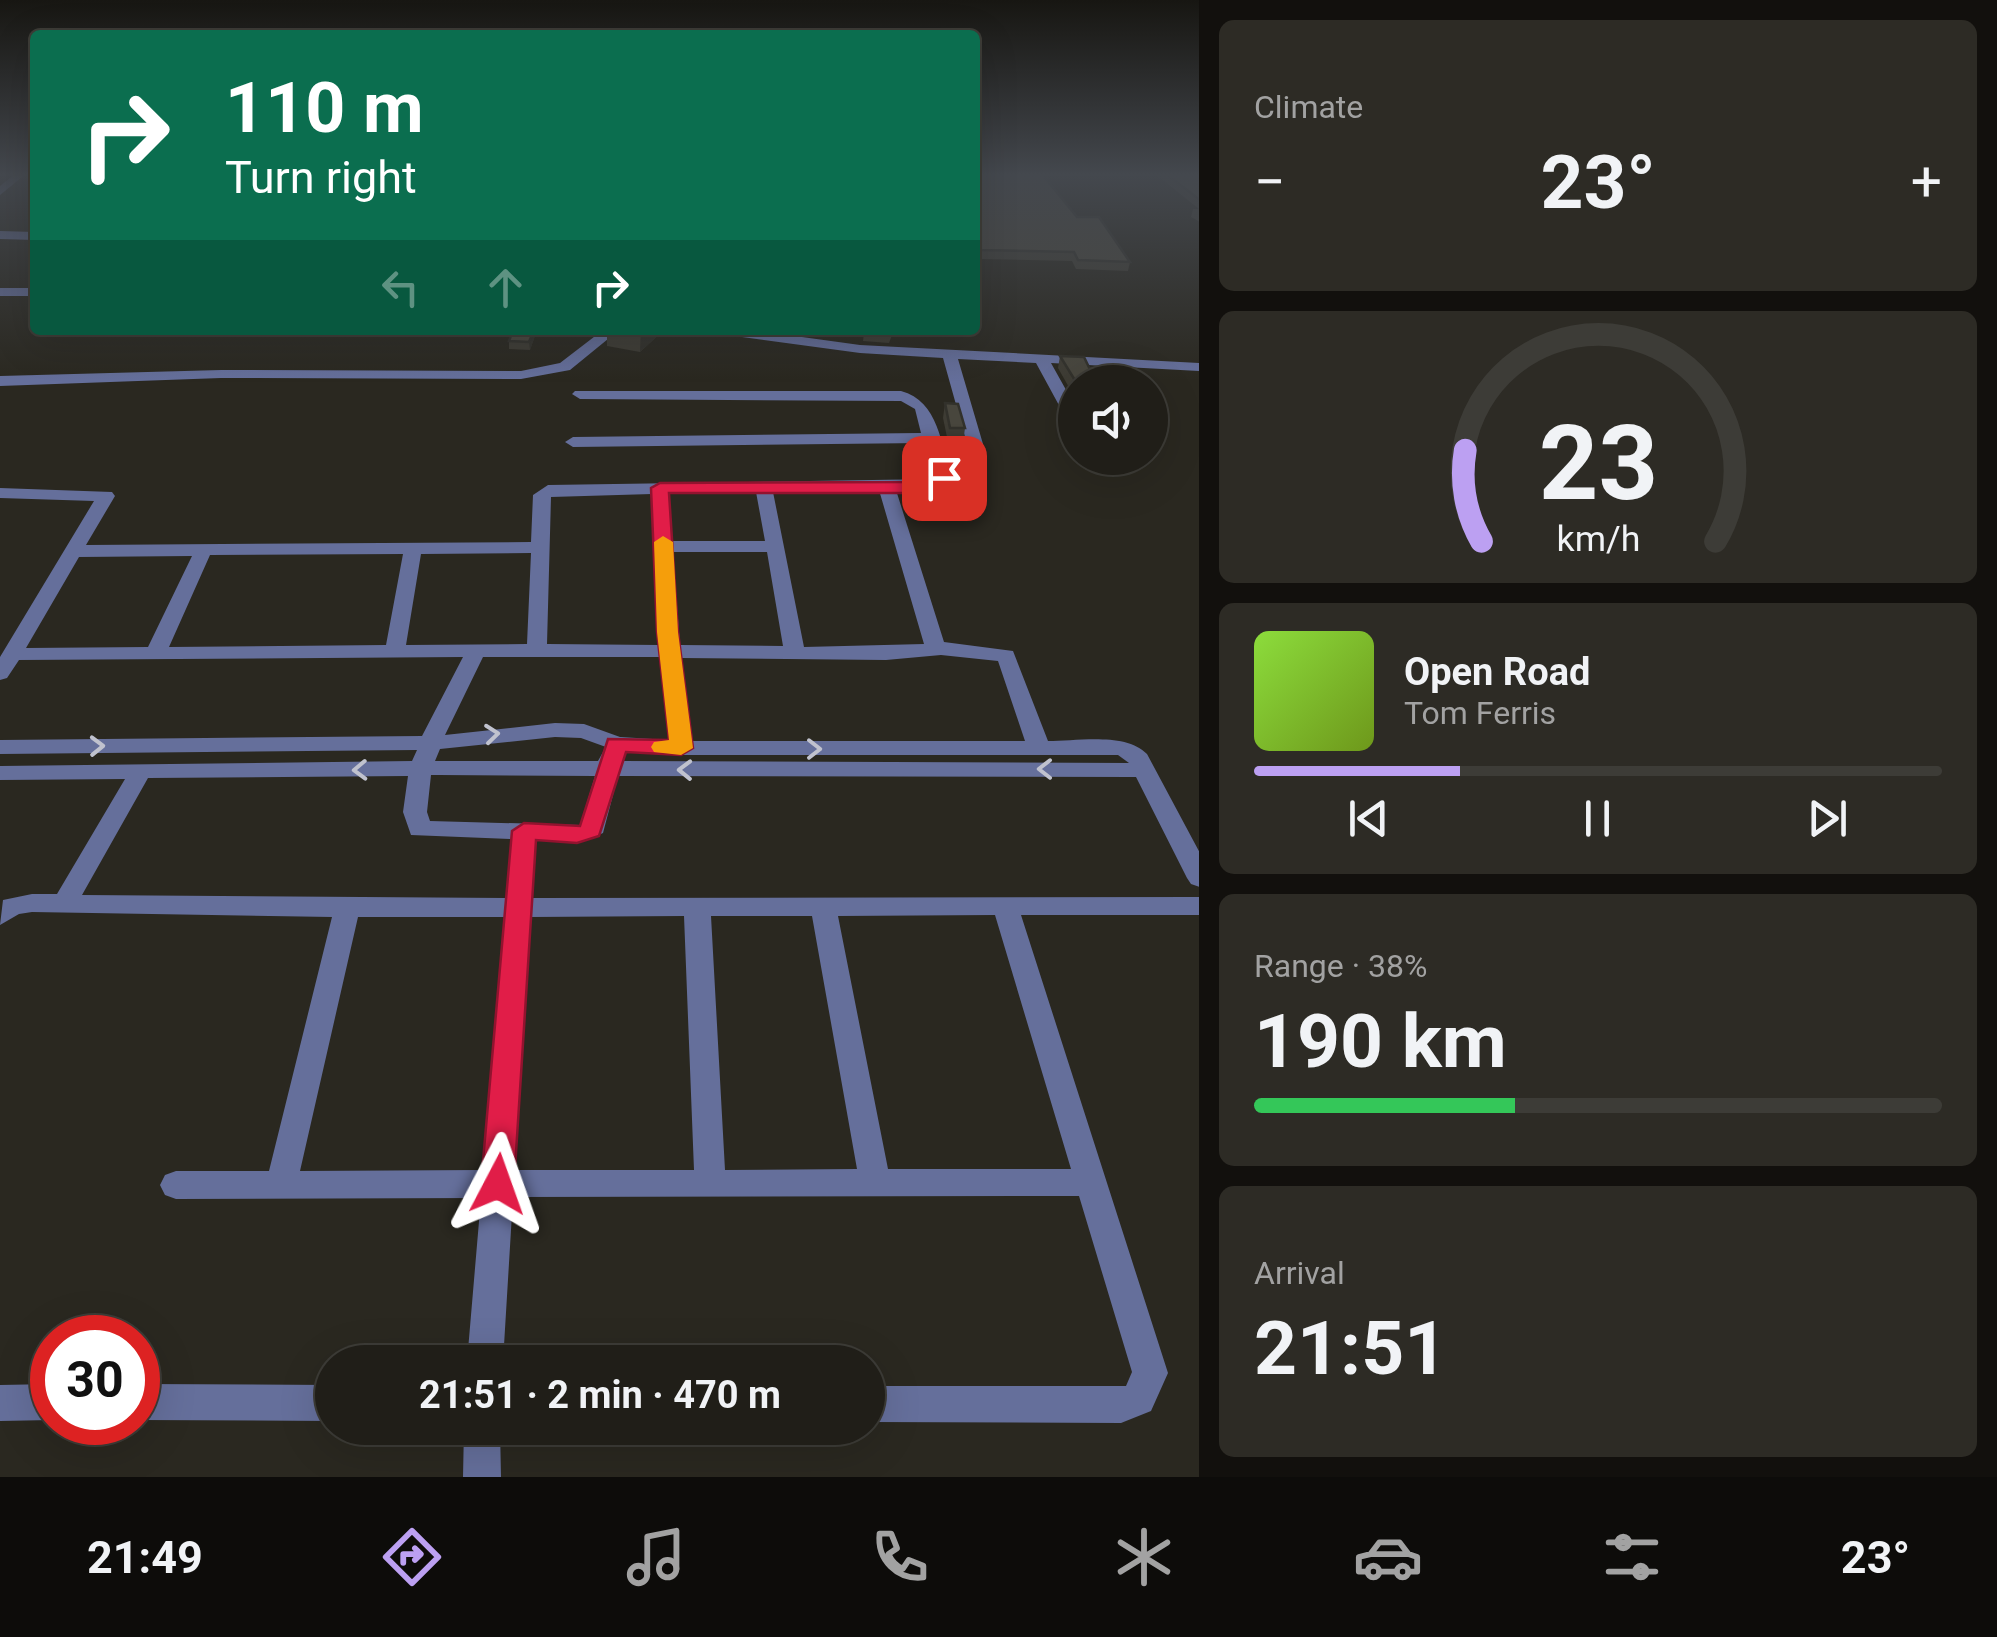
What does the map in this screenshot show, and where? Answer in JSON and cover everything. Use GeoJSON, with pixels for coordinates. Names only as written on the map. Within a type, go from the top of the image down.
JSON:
{"type":"FeatureCollection","features":[{"type":"Feature","properties":{"kind":"street"},"geometry":{"type":"LineString","coordinates":[[0,292],[30,292]]}},
{"type":"Feature","properties":{"kind":"street"},"geometry":{"type":"LineString","coordinates":[[0,380],[236,374],[522,375],[555,370],[574,362],[606,335]]}},
{"type":"Feature","properties":{"kind":"street"},"geometry":{"type":"LineString","coordinates":[[756,335],[835,346],[1199,367]]}},
{"type":"Feature","properties":{"kind":"street"},"geometry":{"type":"LineString","coordinates":[[950,354],[975,444]]}},
{"type":"Feature","properties":{"kind":"street"},"geometry":{"type":"LineString","coordinates":[[1040,359],[1058,390]]}},
{"type":"Feature","properties":{"kind":"street"},"geometry":{"type":"LineString","coordinates":[[580,394],[914,399],[922,408],[945,484]]}},
{"type":"Feature","properties":{"kind":"street"},"geometry":{"type":"LineString","coordinates":[[573,442],[931,438]]}},
{"type":"Feature","properties":{"kind":"street"},"geometry":{"type":"LineString","coordinates":[[537,651],[542,495],[548,490],[972,484]]}},
{"type":"Feature","properties":{"kind":"street"},"geometry":{"type":"LineString","coordinates":[[660,488],[670,652],[681,748]]}},
{"type":"Feature","properties":{"kind":"street"},"geometry":{"type":"LineString","coordinates":[[764,488],[794,654]]}},
{"type":"Feature","properties":{"kind":"street"},"geometry":{"type":"LineString","coordinates":[[887,488],[932,641],[940,649]]}},
{"type":"Feature","properties":{"kind":"street"},"geometry":{"type":"LineString","coordinates":[[0,493],[106,496],[0,674]]}},
{"type":"Feature","properties":{"kind":"street"},"geometry":{"type":"LineString","coordinates":[[664,547],[774,546]]}},
{"type":"Feature","properties":{"kind":"street"},"geometry":{"type":"LineString","coordinates":[[395,652],[413,548]]}},
{"type":"Feature","properties":{"kind":"street"},"geometry":{"type":"LineString","coordinates":[[74,550],[541,548]]}},
{"type":"Feature","properties":{"kind":"street"},"geometry":{"type":"LineString","coordinates":[[155,654],[203,551]]}},
{"type":"Feature","properties":{"kind":"street"},"geometry":{"type":"LineString","coordinates":[[12,654],[897,654],[940,649],[1006,655],[1038,748]]}},
{"type":"Feature","properties":{"kind":"street"},"geometry":{"type":"LineString","coordinates":[[476,651],[419,768],[414,815],[420,830],[577,834],[590,831],[616,744]]}},
{"type":"Feature","properties":{"kind":"street"},"geometry":{"type":"LineString","coordinates":[[0,747],[432,743],[556,730],[584,731],[616,744],[681,748],[1128,749],[1136,754],[1199,876]]}},
{"type":"Feature","properties":{"kind":"street"},"geometry":{"type":"LineString","coordinates":[[0,773],[419,768],[1142,770]]}},
{"type":"Feature","properties":{"kind":"street"},"geometry":{"type":"LineString","coordinates":[[64,904],[140,773]]}},
{"type":"Feature","properties":{"kind":"street"},"geometry":{"type":"LineString","coordinates":[[487,1345],[524,831]]}},
{"type":"Feature","properties":{"kind":"street"},"geometry":{"type":"LineString","coordinates":[[0,916],[21,904],[346,908],[1199,906]]}},
{"type":"Feature","properties":{"kind":"street"},"geometry":{"type":"LineString","coordinates":[[823,906],[875,1183]]}},
{"type":"Feature","properties":{"kind":"street"},"geometry":{"type":"LineString","coordinates":[[885,1404],[1121,1405],[1138,1399],[1150,1373],[1146,1350],[1005,906]]}},
{"type":"Feature","properties":{"kind":"street"},"geometry":{"type":"LineString","coordinates":[[697,907],[710,1184]]}},
{"type":"Feature","properties":{"kind":"street"},"geometry":{"type":"LineString","coordinates":[[281,1185],[346,908]]}},
{"type":"Feature","properties":{"kind":"street"},"geometry":{"type":"LineString","coordinates":[[176,1186],[1092,1182]]}},
{"type":"Feature","properties":{"kind":"street"},"geometry":{"type":"LineString","coordinates":[[0,1402],[30,1402]]}},
{"type":"Feature","properties":{"kind":"street"},"geometry":{"type":"LineString","coordinates":[[160,1402],[315,1403]]}},
{"type":"Feature","properties":{"kind":"street"},"geometry":{"type":"LineString","coordinates":[[482,1445],[482,1477]]}},
{"type":"Feature","properties":{"kind":"building"},"geometry":{"type":"Polygon","coordinates":[[[980,242],[1116,242],[1130,262],[1078,260],[1074,252],[981,250],[980,242]]]}},
{"type":"Feature","properties":{"kind":"building"},"geometry":{"type":"Polygon","coordinates":[[[511,335],[532,335],[529,342],[509,341],[511,335]]]}},
{"type":"Feature","properties":{"kind":"building"},"geometry":{"type":"Polygon","coordinates":[[[1060,356],[1084,357],[1088,365],[1066,365],[1060,356]]]}},
{"type":"Feature","properties":{"kind":"building"},"geometry":{"type":"Polygon","coordinates":[[[945,403],[958,404],[965,428],[950,428],[945,403]]]}},
{"type":"Feature","properties":{"kind":"slow traffic"},"geometry":{"type":"LineString","coordinates":[[662,747],[681,748],[663,542]]}},
{"type":"Feature","properties":{"kind":"route"},"geometry":{"type":"LineString","coordinates":[[498,1184],[524,831],[590,831],[616,744],[681,748],[668,632],[660,488],[915,488],[945,484],[944,478]]}}]}
